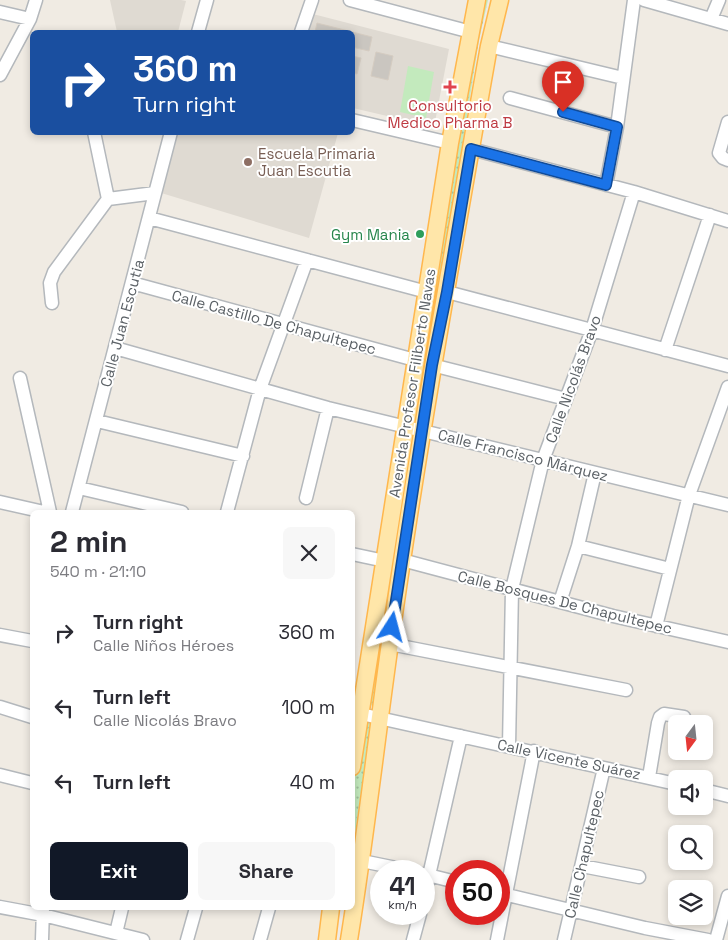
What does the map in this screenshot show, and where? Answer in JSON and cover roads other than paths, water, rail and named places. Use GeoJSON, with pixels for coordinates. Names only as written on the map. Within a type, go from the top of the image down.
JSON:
{"type":"FeatureCollection","features":[{"type":"Feature","properties":{"kind":"main road","name":"Avenida Profesor Filiberto Navas"},"geometry":{"type":"LineString","coordinates":[[355,735],[357,713],[385,561],[450,143],[477,0]]}},
{"type":"Feature","properties":{"kind":"main road","name":"Avenida Profesor Filiberto Navas"},"geometry":{"type":"LineString","coordinates":[[355,904],[402,560],[432,365],[447,292],[489,46],[500,0]]}},
{"type":"Feature","properties":{"kind":"main road"},"geometry":{"type":"LineString","coordinates":[[327,940],[331,910]]}},
{"type":"Feature","properties":{"kind":"main road","name":"Avenida Profesor Filiberto Navas"},"geometry":{"type":"LineString","coordinates":[[349,940],[354,910]]}},
{"type":"Feature","properties":{"kind":"street"},"geometry":{"type":"LineString","coordinates":[[0,76],[30,19],[36,0]]}},
{"type":"Feature","properties":{"kind":"street"},"geometry":{"type":"LineString","coordinates":[[198,30],[206,0]]}},
{"type":"Feature","properties":{"kind":"street"},"geometry":{"type":"LineString","coordinates":[[303,30],[312,0]]}},
{"type":"Feature","properties":{"kind":"street"},"geometry":{"type":"LineString","coordinates":[[350,0],[471,32]]}},
{"type":"Feature","properties":{"kind":"street"},"geometry":{"type":"LineString","coordinates":[[606,185],[617,127],[634,0]]}},
{"type":"Feature","properties":{"kind":"street"},"geometry":{"type":"LineString","coordinates":[[644,0],[728,24]]}},
{"type":"Feature","properties":{"kind":"street"},"geometry":{"type":"LineString","coordinates":[[711,19],[719,0]]}},
{"type":"Feature","properties":{"kind":"street"},"geometry":{"type":"LineString","coordinates":[[0,12],[30,19]]}},
{"type":"Feature","properties":{"kind":"street"},"geometry":{"type":"LineString","coordinates":[[489,46],[623,78]]}},
{"type":"Feature","properties":{"kind":"street"},"geometry":{"type":"LineString","coordinates":[[510,98],[617,127]]}},
{"type":"Feature","properties":{"kind":"street"},"geometry":{"type":"LineString","coordinates":[[355,121],[450,143]]}},
{"type":"Feature","properties":{"kind":"street"},"geometry":{"type":"LineString","coordinates":[[724,158],[720,149],[728,122]]}},
{"type":"Feature","properties":{"kind":"street"},"geometry":{"type":"LineString","coordinates":[[95,135],[108,199]]}},
{"type":"Feature","properties":{"kind":"street","name":"Calle Juan Escutia"},"geometry":{"type":"LineString","coordinates":[[73,510],[170,135]]}},
{"type":"Feature","properties":{"kind":"street"},"geometry":{"type":"LineString","coordinates":[[471,149],[634,192],[728,220]]}},
{"type":"Feature","properties":{"kind":"street","name":"Calle Nicolás Bravo"},"geometry":{"type":"LineString","coordinates":[[509,746],[512,589],[544,460],[592,330],[634,192]]}},
{"type":"Feature","properties":{"kind":"street"},"geometry":{"type":"LineString","coordinates":[[52,304],[50,283],[54,272],[108,199],[155,193]]}},
{"type":"Feature","properties":{"kind":"street"},"geometry":{"type":"LineString","coordinates":[[665,350],[710,215]]}},
{"type":"Feature","properties":{"kind":"street"},"geometry":{"type":"LineString","coordinates":[[149,218],[427,292]]}},
{"type":"Feature","properties":{"kind":"street"},"geometry":{"type":"LineString","coordinates":[[228,510],[260,389],[307,260]]}},
{"type":"Feature","properties":{"kind":"street","name":"Calle Castillo De Chapultepec"},"geometry":{"type":"LineString","coordinates":[[132,283],[416,360]]}},
{"type":"Feature","properties":{"kind":"street"},"geometry":{"type":"LineString","coordinates":[[447,292],[728,366]]}},
{"type":"Feature","properties":{"kind":"street","name":"Calle Francisco Márquez"},"geometry":{"type":"LineString","coordinates":[[115,348],[328,408],[728,505]]}},
{"type":"Feature","properties":{"kind":"street"},"geometry":{"type":"LineString","coordinates":[[432,365],[566,399]]}},
{"type":"Feature","properties":{"kind":"street"},"geometry":{"type":"LineString","coordinates":[[20,378],[50,510]]}},
{"type":"Feature","properties":{"kind":"street"},"geometry":{"type":"LineString","coordinates":[[656,626],[688,495],[723,418],[728,387]]}},
{"type":"Feature","properties":{"kind":"street"},"geometry":{"type":"LineString","coordinates":[[306,498],[328,408]]}},
{"type":"Feature","properties":{"kind":"street"},"geometry":{"type":"LineString","coordinates":[[97,421],[243,456]]}},
{"type":"Feature","properties":{"kind":"street"},"geometry":{"type":"LineString","coordinates":[[560,602],[578,546],[595,473]]}},
{"type":"Feature","properties":{"kind":"street"},"geometry":{"type":"LineString","coordinates":[[79,488],[173,510]]}},
{"type":"Feature","properties":{"kind":"street"},"geometry":{"type":"LineString","coordinates":[[0,502],[35,510]]}},
{"type":"Feature","properties":{"kind":"street"},"geometry":{"type":"LineString","coordinates":[[578,546],[670,569]]}},
{"type":"Feature","properties":{"kind":"street"},"geometry":{"type":"LineString","coordinates":[[355,555],[385,561]]}},
{"type":"Feature","properties":{"kind":"street","name":"Calle Bosques De Chapultepec"},"geometry":{"type":"LineString","coordinates":[[402,560],[656,626],[727,638]]}},
{"type":"Feature","properties":{"kind":"street"},"geometry":{"type":"LineString","coordinates":[[0,635],[30,641]]}},
{"type":"Feature","properties":{"kind":"street"},"geometry":{"type":"LineString","coordinates":[[390,644],[509,669],[626,690]]}},
{"type":"Feature","properties":{"kind":"street"},"geometry":{"type":"LineString","coordinates":[[0,708],[30,716]]}},
{"type":"Feature","properties":{"kind":"street","name":"Calle Vicente Suárez"},"geometry":{"type":"LineString","coordinates":[[357,713],[668,782]]}},
{"type":"Feature","properties":{"kind":"street"},"geometry":{"type":"LineString","coordinates":[[649,777],[660,717],[664,714],[671,715]]}},
{"type":"Feature","properties":{"kind":"street"},"geometry":{"type":"LineString","coordinates":[[430,860],[461,736]]}},
{"type":"Feature","properties":{"kind":"street"},"geometry":{"type":"LineString","coordinates":[[510,862],[534,752]]}},
{"type":"Feature","properties":{"kind":"street","name":"Calle Chapultepec"},"geometry":{"type":"LineString","coordinates":[[564,940],[604,768]]}},
{"type":"Feature","properties":{"kind":"street"},"geometry":{"type":"LineString","coordinates":[[0,775],[30,782]]}},
{"type":"Feature","properties":{"kind":"street"},"geometry":{"type":"LineString","coordinates":[[713,792],[728,796]]}},
{"type":"Feature","properties":{"kind":"street"},"geometry":{"type":"LineString","coordinates":[[362,861],[370,863]]}},
{"type":"Feature","properties":{"kind":"street"},"geometry":{"type":"LineString","coordinates":[[582,866],[639,877]]}},
{"type":"Feature","properties":{"kind":"street"},"geometry":{"type":"LineString","coordinates":[[510,896],[571,911],[643,934],[708,940]]}},
{"type":"Feature","properties":{"kind":"street"},"geometry":{"type":"LineString","coordinates":[[716,940],[728,896]]}},
{"type":"Feature","properties":{"kind":"street"},"geometry":{"type":"LineString","coordinates":[[0,907],[30,910]]}},
{"type":"Feature","properties":{"kind":"street"},"geometry":{"type":"LineString","coordinates":[[122,910],[124,936]]}},
{"type":"Feature","properties":{"kind":"street"},"geometry":{"type":"LineString","coordinates":[[187,940],[195,910]]}},
{"type":"Feature","properties":{"kind":"street"},"geometry":{"type":"LineString","coordinates":[[260,940],[268,910]]}},
{"type":"Feature","properties":{"kind":"street"},"geometry":{"type":"LineString","coordinates":[[42,940],[43,911],[143,940]]}},
{"type":"Feature","properties":{"kind":"street"},"geometry":{"type":"LineString","coordinates":[[413,940],[417,925]]}},
{"type":"Feature","properties":{"kind":"street"},"geometry":{"type":"LineString","coordinates":[[497,940],[499,925]]}},
{"type":"Feature","properties":{"kind":"place","name":"Consultorio Medico Pharma B"},"geometry":{"type":"Point","coordinates":[450,87]}},
{"type":"Feature","properties":{"kind":"place","name":"Escuela Primaria Juan Escutia"},"geometry":{"type":"Point","coordinates":[248,162]}},
{"type":"Feature","properties":{"kind":"place","name":"Gym Mania"},"geometry":{"type":"Point","coordinates":[420,234]}}]}
